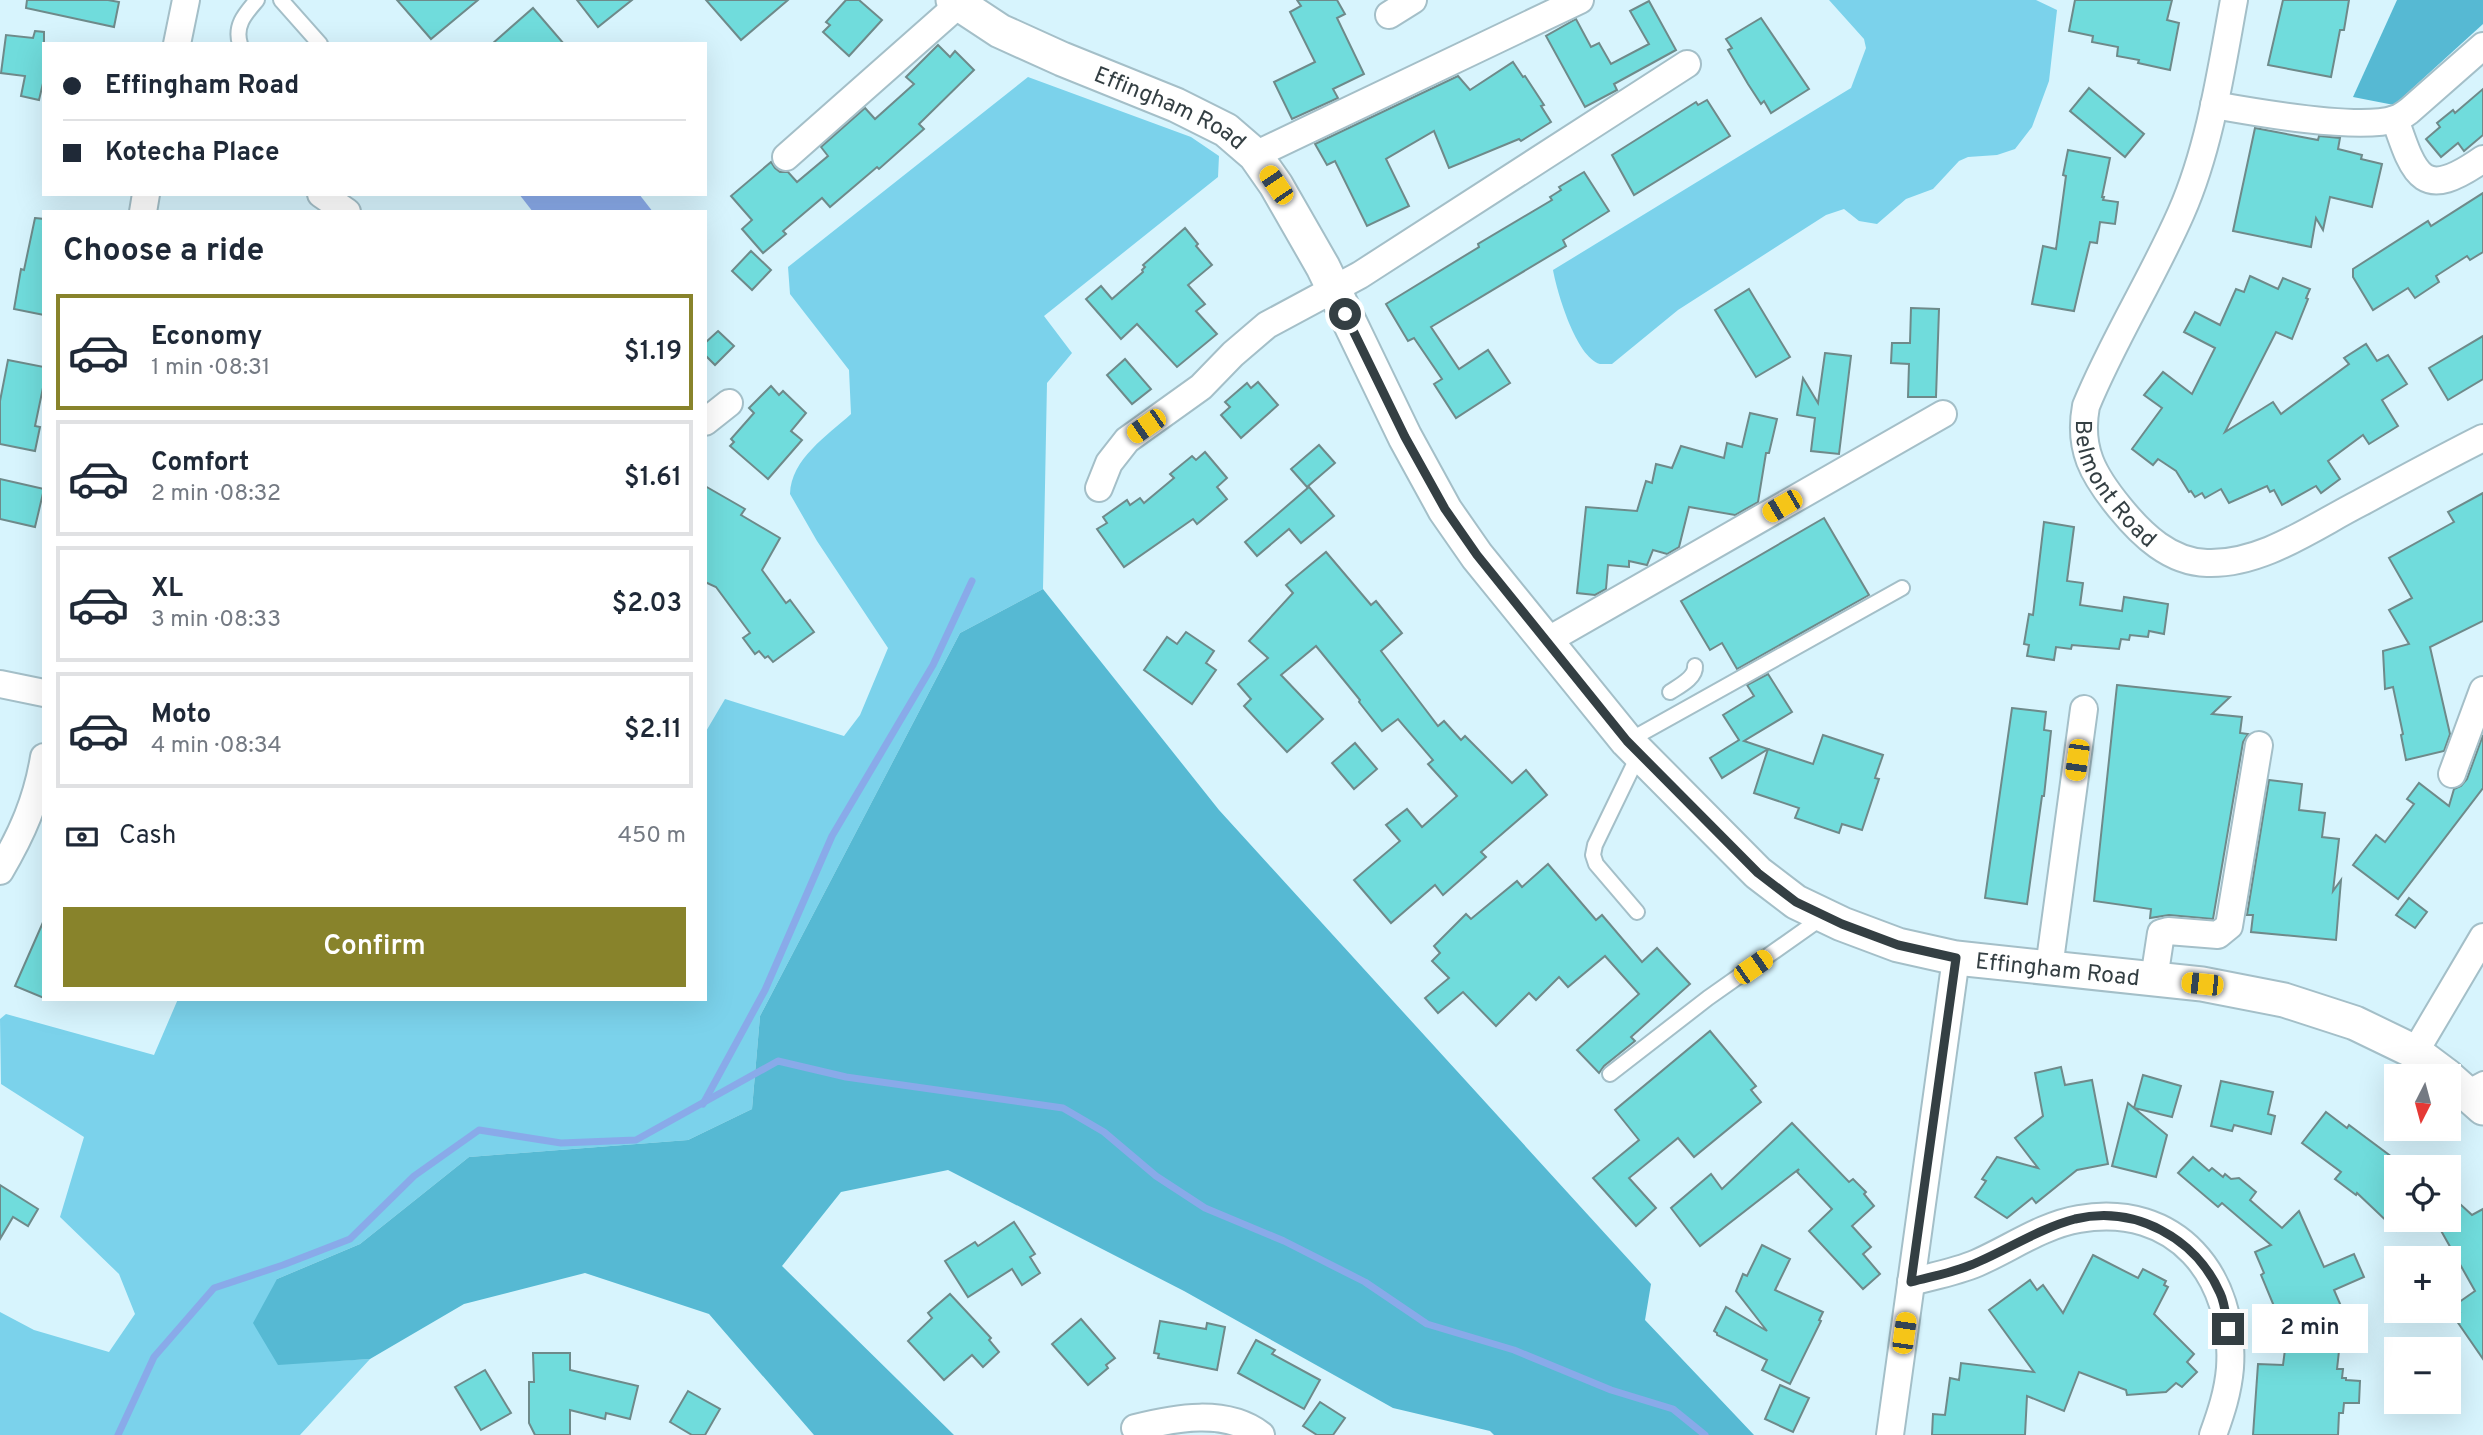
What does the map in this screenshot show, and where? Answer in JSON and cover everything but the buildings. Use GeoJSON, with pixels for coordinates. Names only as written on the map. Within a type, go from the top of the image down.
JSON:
{"type":"FeatureCollection","features":[{"type":"Feature","properties":{"kind":"street"},"geometry":{"type":"LineString","coordinates":[[177,42],[186,0]]}},
{"type":"Feature","properties":{"kind":"street"},"geometry":{"type":"LineString","coordinates":[[1389,15],[1413,0]]}},
{"type":"Feature","properties":{"kind":"street"},"geometry":{"type":"LineString","coordinates":[[1255,155],[1580,0]]}},
{"type":"Feature","properties":{"kind":"street","name":"Belmont Road"},"geometry":{"type":"LineString","coordinates":[[2234,0],[2214,104],[2181,213],[2086,406],[2083,424],[2085,448],[2094,471],[2138,530],[2160,547],[2181,558],[2205,563],[2230,562],[2260,554],[2483,439]]}},
{"type":"Feature","properties":{"kind":"street"},"geometry":{"type":"LineString","coordinates":[[786,157],[956,2]]}},
{"type":"Feature","properties":{"kind":"street","name":"Effingham Road"},"geometry":{"type":"LineString","coordinates":[[956,2],[1000,31],[1176,105],[1226,130],[1255,155],[1276,185],[1322,267],[1405,437],[1445,509],[1477,555],[1633,748],[1758,873],[1796,902],[1898,945],[1956,958],[2202,984],[2284,1000],[2355,1023],[2415,1052],[2465,1086]]}},
{"type":"Feature","properties":{"kind":"street"},"geometry":{"type":"LineString","coordinates":[[2214,104],[2244,111],[2355,123],[2395,119],[2409,111],[2483,46]]}},
{"type":"Feature","properties":{"kind":"street"},"geometry":{"type":"LineString","coordinates":[[1099,488],[1109,463],[1127,439],[1201,387],[1233,354],[1266,326],[1360,275],[1687,64]]}},
{"type":"Feature","properties":{"kind":"street"},"geometry":{"type":"LineString","coordinates":[[2395,119],[2414,168],[2428,180],[2443,182],[2460,175],[2483,159]]}},
{"type":"Feature","properties":{"kind":"street"},"geometry":{"type":"LineString","coordinates":[[324,196],[344,210]]}},
{"type":"Feature","properties":{"kind":"street"},"geometry":{"type":"LineString","coordinates":[[707,420],[729,402]]}},
{"type":"Feature","properties":{"kind":"street"},"geometry":{"type":"LineString","coordinates":[[1545,642],[1943,414]]}},
{"type":"Feature","properties":{"kind":"street"},"geometry":{"type":"LineString","coordinates":[[0,684],[42,693]]}},
{"type":"Feature","properties":{"kind":"street"},"geometry":{"type":"LineString","coordinates":[[2452,774],[2483,690]]}},
{"type":"Feature","properties":{"kind":"street"},"geometry":{"type":"LineString","coordinates":[[2049,968],[2084,709]]}},
{"type":"Feature","properties":{"kind":"street"},"geometry":{"type":"LineString","coordinates":[[2154,979],[2161,933],[2168,931],[2218,935],[2229,926],[2259,746]]}},
{"type":"Feature","properties":{"kind":"street"},"geometry":{"type":"LineString","coordinates":[[0,870],[19,839],[31,812],[42,768]]}},
{"type":"Feature","properties":{"kind":"street"},"geometry":{"type":"LineString","coordinates":[[2415,1052],[2483,937]]}},
{"type":"Feature","properties":{"kind":"street"},"geometry":{"type":"LineString","coordinates":[[1890,1435],[1956,958]]}},
{"type":"Feature","properties":{"kind":"street"},"geometry":{"type":"LineString","coordinates":[[1911,1282],[1973,1264],[2035,1234],[2076,1219],[2115,1217],[2136,1220],[2167,1232],[2190,1247],[2206,1267],[2221,1295],[2228,1329],[2230,1368],[2224,1406],[2213,1435]]}},
{"type":"Feature","properties":{"kind":"street"},"geometry":{"type":"LineString","coordinates":[[1135,1428],[1193,1418],[1223,1420],[1261,1435]]}},
{"type":"Feature","properties":{"kind":"lane"},"geometry":{"type":"LineString","coordinates":[[239,42],[237,35],[241,21],[257,0]]}},
{"type":"Feature","properties":{"kind":"lane"},"geometry":{"type":"LineString","coordinates":[[281,0],[318,42]]}},
{"type":"Feature","properties":{"kind":"lane"},"geometry":{"type":"LineString","coordinates":[[1637,912],[1596,864],[1593,855],[1633,748],[1902,588]]}},
{"type":"Feature","properties":{"kind":"lane"},"geometry":{"type":"LineString","coordinates":[[1670,692],[1692,676],[1695,666]]}},
{"type":"Feature","properties":{"kind":"lane"},"geometry":{"type":"LineString","coordinates":[[1610,1074],[1708,998],[1824,916]]}},
{"type":"Feature","properties":{"kind":"shaded area"},"geometry":{"type":"Polygon","coordinates":[[[1829,0],[2036,0],[2057,10],[2049,81],[2032,127],[2015,149],[1959,161],[1933,189],[1906,199],[1877,224],[1859,221],[1844,209],[1826,215],[1678,310],[1612,364],[1600,364],[1591,359],[1569,323],[1553,270],[1851,88],[1866,48],[1864,39],[1829,0]]]}},
{"type":"Feature","properties":{"kind":"shaded area"},"geometry":{"type":"Polygon","coordinates":[[[2397,0],[2483,0],[2483,24],[2394,105],[2353,97],[2397,0]]]}},
{"type":"Feature","properties":{"kind":"shaded area"},"geometry":{"type":"Polygon","coordinates":[[[1028,77],[1191,137],[1219,156],[1218,177],[1044,316],[1072,353],[1047,383],[1043,589],[960,633],[760,1016],[752,1109],[688,1140],[469,1157],[360,1244],[277,1279],[278,1364],[370,1359],[300,1435],[0,1435],[0,1312],[34,1330],[109,1352],[135,1314],[119,1274],[60,1217],[84,1137],[1,1084],[0,1019],[6,1014],[154,1055],[177,1001],[707,1001],[707,730],[725,699],[844,736],[860,715],[888,648],[817,541],[790,494],[792,481],[803,459],[851,414],[849,370],[790,294],[788,267],[1028,77]]]}},
{"type":"Feature","properties":{"kind":"shaded area"},"geometry":{"type":"Polygon","coordinates":[[[521,196],[641,196],[651,210],[531,210],[521,196]]]}},
{"type":"Feature","properties":{"kind":"shaded area"},"geometry":{"type":"Polygon","coordinates":[[[1043,589],[1219,810],[1651,1284],[1645,1320],[1754,1435],[1494,1435],[1490,1431],[1393,1408],[1184,1291],[948,1170],[841,1192],[782,1266],[954,1435],[814,1435],[709,1314],[585,1273],[464,1304],[370,1359],[278,1365],[253,1323],[277,1279],[360,1244],[469,1157],[688,1140],[752,1109],[760,1016],[960,633],[1043,589]]]}},
{"type":"Feature","properties":{"kind":"waterway"},"geometry":{"type":"LineString","coordinates":[[703,1104],[765,990],[832,836],[933,665],[972,581]]}},
{"type":"Feature","properties":{"kind":"waterway"},"geometry":{"type":"LineString","coordinates":[[118,1435],[154,1357],[214,1288],[350,1239],[414,1176],[479,1130],[561,1143],[636,1140],[778,1061],[846,1077],[1063,1108],[1104,1132],[1156,1176],[1205,1208],[1284,1241],[1365,1282],[1427,1324],[1514,1350],[1611,1390],[1673,1409],[1705,1435]]}},
{"type":"Feature","properties":{"kind":"route"},"geometry":{"type":"LineString","coordinates":[[1345,314],[1405,437],[1445,509],[1545,642],[1627,741],[1758,873],[1796,902],[1842,924],[1898,945],[1956,958],[1911,1282],[1973,1264],[2035,1234],[2076,1219],[2105,1216],[2136,1220],[2167,1232],[2190,1247],[2206,1267],[2221,1295],[2228,1329]]}}]}
